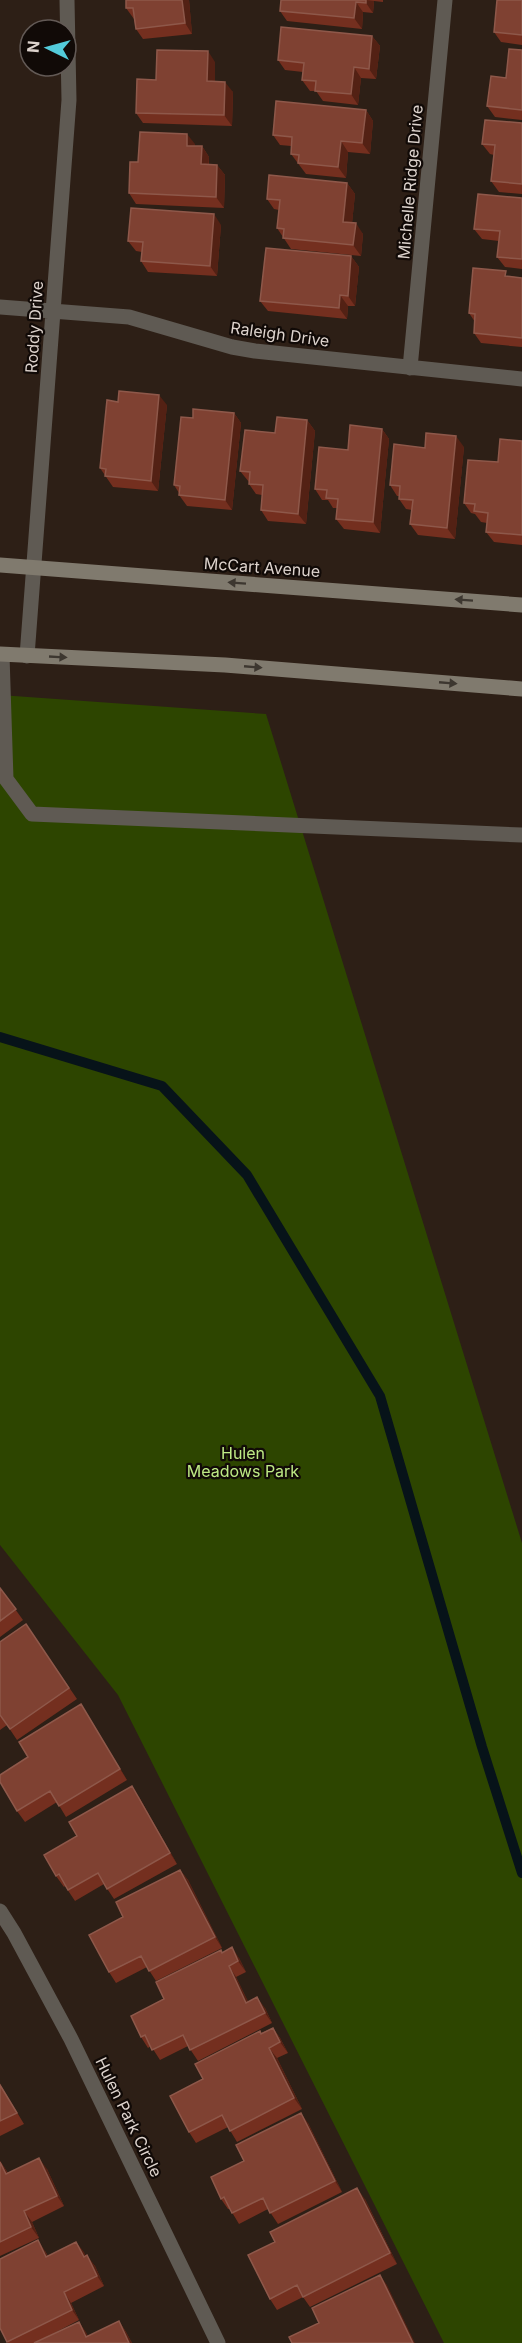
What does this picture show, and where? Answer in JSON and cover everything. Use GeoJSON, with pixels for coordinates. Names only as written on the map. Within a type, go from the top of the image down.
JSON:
{"type":"FeatureCollection","features":[{"type":"Feature","properties":{"kind":"main road","name":"McCart Avenue"},"geometry":{"type":"LineString","coordinates":[[0,565],[522,605]]}},
{"type":"Feature","properties":{"kind":"main road"},"geometry":{"type":"LineString","coordinates":[[1,655],[225,665],[522,689]]}},
{"type":"Feature","properties":{"kind":"street","name":"Roddy Drive"},"geometry":{"type":"LineString","coordinates":[[27,656],[69,100],[67,0]]}},
{"type":"Feature","properties":{"kind":"street","name":"Michelle Ridge Drive"},"geometry":{"type":"LineString","coordinates":[[410,368],[445,0]]}},
{"type":"Feature","properties":{"kind":"street","name":"Raleigh Drive"},"geometry":{"type":"LineString","coordinates":[[0,307],[129,317],[232,348],[522,379]]}},
{"type":"Feature","properties":{"kind":"street"},"geometry":{"type":"LineString","coordinates":[[1,655],[6,779],[32,814],[522,835]]}},
{"type":"Feature","properties":{"kind":"street","name":"Hulen Park Circle"},"geometry":{"type":"LineString","coordinates":[[0,1911],[71,2039],[218,2343]]}},
{"type":"Feature","properties":{"kind":"green space","name":"Hulen Meadows Park"},"geometry":{"type":"Polygon","coordinates":[[[0,695],[266,714],[522,1543],[522,2343],[444,2343],[118,1695],[0,1545],[0,695]]]}},
{"type":"Feature","properties":{"kind":"building"},"geometry":{"type":"Polygon","coordinates":[[[126,0],[182,0],[185,23],[136,29],[133,8],[126,8],[126,0]]]}},
{"type":"Feature","properties":{"kind":"building"},"geometry":{"type":"Polygon","coordinates":[[[281,0],[366,0],[366,3],[356,2],[354,18],[280,11],[281,0]]]}},
{"type":"Feature","properties":{"kind":"building"},"geometry":{"type":"Polygon","coordinates":[[[497,0],[522,0],[522,35],[494,32],[497,0]]]}},
{"type":"Feature","properties":{"kind":"building"},"geometry":{"type":"Polygon","coordinates":[[[281,27],[372,36],[369,69],[354,67],[351,94],[315,91],[316,81],[302,80],[304,63],[278,60],[281,27]]]}},
{"type":"Feature","properties":{"kind":"building"},"geometry":{"type":"Polygon","coordinates":[[[509,49],[522,50],[522,110],[487,106],[491,76],[506,78],[509,49]]]}},
{"type":"Feature","properties":{"kind":"building"},"geometry":{"type":"Polygon","coordinates":[[[157,50],[208,51],[207,81],[225,82],[224,115],[136,113],[137,79],[156,80],[157,50]]]}},
{"type":"Feature","properties":{"kind":"building"},"geometry":{"type":"Polygon","coordinates":[[[276,101],[366,110],[362,143],[341,141],[338,167],[298,163],[299,155],[291,154],[292,137],[273,135],[276,101]]]}},
{"type":"Feature","properties":{"kind":"building"},"geometry":{"type":"Polygon","coordinates":[[[485,120],[522,123],[522,184],[491,181],[495,145],[482,144],[485,120]]]}},
{"type":"Feature","properties":{"kind":"building"},"geometry":{"type":"Polygon","coordinates":[[[140,132],[187,134],[187,146],[202,146],[201,164],[217,165],[216,197],[129,193],[130,162],[138,162],[140,132]]]}},
{"type":"Feature","properties":{"kind":"building"},"geometry":{"type":"Polygon","coordinates":[[[269,175],[347,183],[343,222],[356,223],[353,245],[283,238],[284,229],[277,228],[280,200],[267,199],[269,175]]]}},
{"type":"Feature","properties":{"kind":"building"},"geometry":{"type":"Polygon","coordinates":[[[478,194],[522,198],[522,259],[497,257],[500,231],[474,229],[478,194]]]}},
{"type":"Feature","properties":{"kind":"building"},"geometry":{"type":"Polygon","coordinates":[[[131,208],[214,214],[210,266],[141,261],[143,242],[128,241],[131,208]]]}},
{"type":"Feature","properties":{"kind":"building"},"geometry":{"type":"Polygon","coordinates":[[[266,248],[351,256],[348,296],[340,295],[339,308],[260,301],[266,248]]]}},
{"type":"Feature","properties":{"kind":"building"},"geometry":{"type":"Polygon","coordinates":[[[473,268],[506,271],[505,276],[522,278],[522,338],[474,333],[475,314],[469,313],[473,268]]]}},
{"type":"Feature","properties":{"kind":"building"},"geometry":{"type":"Polygon","coordinates":[[[119,391],[159,395],[151,481],[105,476],[106,469],[100,468],[107,400],[118,402],[119,391]]]}},
{"type":"Feature","properties":{"kind":"building"},"geometry":{"type":"Polygon","coordinates":[[[193,409],[234,413],[225,500],[179,495],[180,486],[174,485],[181,417],[193,418],[193,409]]]}},
{"type":"Feature","properties":{"kind":"building"},"geometry":{"type":"Polygon","coordinates":[[[277,417],[307,420],[298,514],[261,510],[263,485],[249,484],[250,472],[240,471],[245,430],[275,433],[277,417]]]}},
{"type":"Feature","properties":{"kind":"building"},"geometry":{"type":"Polygon","coordinates":[[[350,425],[382,429],[373,522],[336,519],[338,499],[326,498],[327,490],[315,489],[319,447],[348,450],[350,425]]]}},
{"type":"Feature","properties":{"kind":"building"},"geometry":{"type":"Polygon","coordinates":[[[426,433],[456,436],[447,528],[410,524],[413,500],[399,499],[400,486],[390,485],[394,444],[425,448],[426,433]]]}},
{"type":"Feature","properties":{"kind":"building"},"geometry":{"type":"Polygon","coordinates":[[[500,439],[522,441],[522,535],[486,532],[488,513],[474,511],[475,504],[464,503],[468,460],[498,462],[500,439]]]}},
{"type":"Feature","properties":{"kind":"building"},"geometry":{"type":"Polygon","coordinates":[[[0,1588],[16,1609],[0,1621],[0,1588]]]}},
{"type":"Feature","properties":{"kind":"building"},"geometry":{"type":"Polygon","coordinates":[[[26,1624],[69,1688],[10,1729],[0,1715],[0,1642],[26,1624]]]}},
{"type":"Feature","properties":{"kind":"building"},"geometry":{"type":"Polygon","coordinates":[[[81,1704],[120,1769],[59,1806],[50,1791],[17,1811],[0,1782],[0,1775],[28,1757],[19,1742],[81,1704]]]}},
{"type":"Feature","properties":{"kind":"building"},"geometry":{"type":"Polygon","coordinates":[[[132,1786],[170,1853],[107,1889],[98,1873],[68,1890],[59,1874],[56,1876],[44,1855],[77,1836],[69,1822],[132,1786]]]}},
{"type":"Feature","properties":{"kind":"building"},"geometry":{"type":"Polygon","coordinates":[[[180,1870],[215,1937],[149,1971],[141,1956],[109,1972],[89,1935],[123,1917],[116,1902],[180,1870]]]}},
{"type":"Feature","properties":{"kind":"building"},"geometry":{"type":"Polygon","coordinates":[[[232,1947],[238,1961],[229,1966],[246,2003],[257,1997],[265,2013],[190,2050],[183,2035],[152,2050],[145,2035],[141,2037],[131,2016],[164,1999],[156,1982],[221,1950],[222,1953],[232,1947]]]}},
{"type":"Feature","properties":{"kind":"building"},"geometry":{"type":"Polygon","coordinates":[[[273,2028],[280,2042],[269,2048],[294,2098],[230,2131],[222,2115],[189,2132],[170,2096],[203,2079],[195,2064],[260,2031],[261,2034],[273,2028]]]}},
{"type":"Feature","properties":{"kind":"building"},"geometry":{"type":"Polygon","coordinates":[[[0,2085],[17,2113],[0,2121],[0,2085]]]}},
{"type":"Feature","properties":{"kind":"building"},"geometry":{"type":"Polygon","coordinates":[[[301,2113],[335,2181],[270,2213],[263,2198],[232,2213],[224,2197],[221,2199],[211,2177],[244,2161],[236,2145],[301,2113]]]}},
{"type":"Feature","properties":{"kind":"building"},"geometry":{"type":"Polygon","coordinates":[[[39,2158],[57,2196],[24,2211],[31,2227],[0,2242],[0,2162],[6,2174],[39,2158]]]}},
{"type":"Feature","properties":{"kind":"building"},"geometry":{"type":"Polygon","coordinates":[[[357,2188],[390,2253],[303,2297],[297,2285],[270,2299],[248,2255],[275,2242],[270,2232],[357,2188]]]}},
{"type":"Feature","properties":{"kind":"building"},"geometry":{"type":"Polygon","coordinates":[[[38,2240],[46,2257],[76,2242],[84,2257],[87,2255],[97,2276],[64,2292],[72,2310],[7,2342],[0,2328],[0,2259],[38,2240]]]}},
{"type":"Feature","properties":{"kind":"building"},"geometry":{"type":"Polygon","coordinates":[[[380,2275],[413,2343],[292,2343],[289,2337],[319,2323],[312,2308],[380,2275]]]}},
{"type":"Feature","properties":{"kind":"building"},"geometry":{"type":"Polygon","coordinates":[[[119,2321],[129,2343],[34,2343],[79,2322],[86,2337],[119,2321]]]}},
{"type":"Feature","properties":{"kind":"waterway"},"geometry":{"type":"LineString","coordinates":[[0,1037],[162,1086],[247,1175],[380,1396],[482,1747],[522,1873]]}}]}
